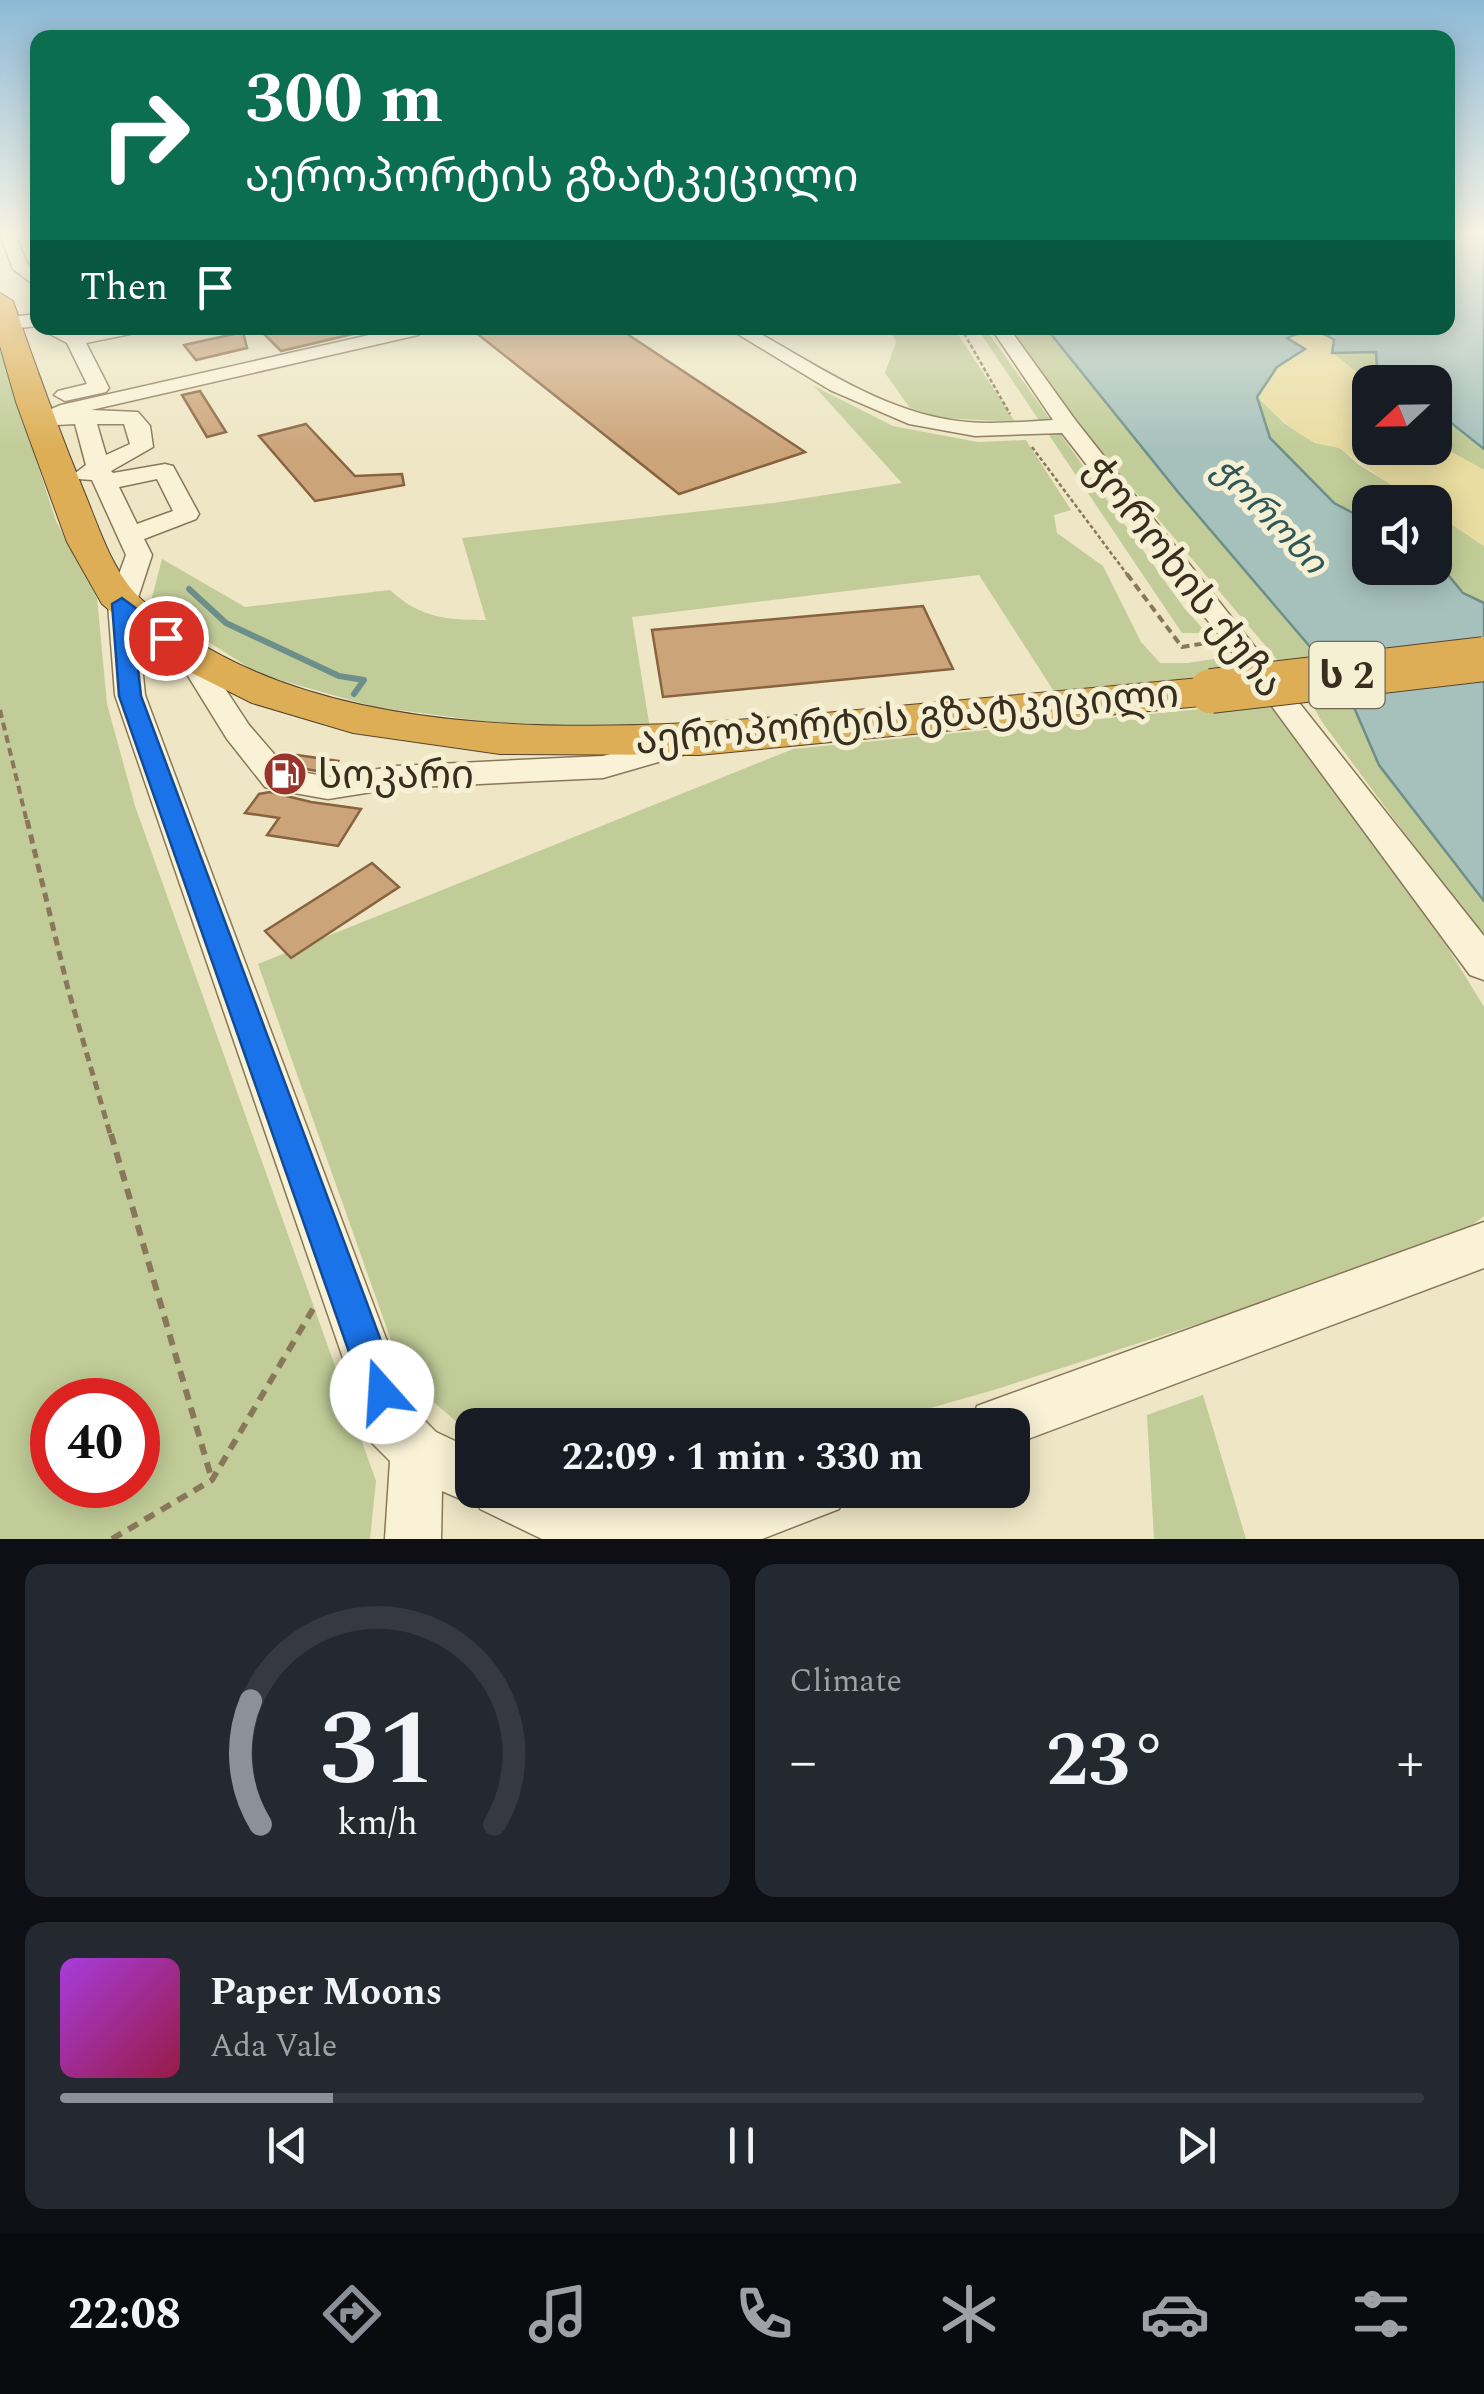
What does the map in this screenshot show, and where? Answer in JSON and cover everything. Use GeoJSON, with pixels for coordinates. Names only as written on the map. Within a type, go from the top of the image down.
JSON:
{"type":"FeatureCollection","features":[{"type":"Feature","properties":{"kind":"highway","name":"აეროპორტის გზატკეცილი"},"geometry":{"type":"LineString","coordinates":[[11,317],[36,412],[89,478],[86,542],[122,604],[189,654],[268,693],[353,718],[500,739],[699,740],[1210,691],[1484,659]]}},
{"type":"Feature","properties":{"kind":"street"},"geometry":{"type":"LineString","coordinates":[[72,335],[99,388]]}},
{"type":"Feature","properties":{"kind":"street"},"geometry":{"type":"LineString","coordinates":[[36,412],[390,335]]}},
{"type":"Feature","properties":{"kind":"street"},"geometry":{"type":"LineString","coordinates":[[750,335],[887,410],[944,426],[1068,426]]}},
{"type":"Feature","properties":{"kind":"street","name":"ჭოროხის ქუჩა"},"geometry":{"type":"LineString","coordinates":[[1005,335],[1068,426],[1236,638],[1484,964]]}},
{"type":"Feature","properties":{"kind":"street"},"geometry":{"type":"LineString","coordinates":[[36,412],[99,388],[258,353]]}},
{"type":"Feature","properties":{"kind":"street"},"geometry":{"type":"LineString","coordinates":[[36,412],[130,417],[142,435],[142,447],[89,478]]}},
{"type":"Feature","properties":{"kind":"street"},"geometry":{"type":"LineString","coordinates":[[84,417],[89,478],[139,555],[122,604],[130,696],[338,1264],[392,1424],[417,1451],[455,1469]]}},
{"type":"Feature","properties":{"kind":"street"},"geometry":{"type":"LineString","coordinates":[[89,478],[165,471],[187,514],[130,536]]}},
{"type":"Feature","properties":{"kind":"street"},"geometry":{"type":"LineString","coordinates":[[189,654],[238,732],[277,779],[328,788],[397,777],[603,767],[699,740]]}},
{"type":"Feature","properties":{"kind":"street"},"geometry":{"type":"LineString","coordinates":[[1030,1412],[1484,1245]]}},
{"type":"Feature","properties":{"kind":"street"},"geometry":{"type":"LineString","coordinates":[[413,1539],[417,1451]]}},
{"type":"Feature","properties":{"kind":"street"},"geometry":{"type":"LineString","coordinates":[[538,1508],[565,1521],[720,1527],[771,1508]]}},
{"type":"Feature","properties":{"kind":"path"},"geometry":{"type":"LineString","coordinates":[[965,335],[1018,427],[1182,647],[1236,638]]}},
{"type":"Feature","properties":{"kind":"path"},"geometry":{"type":"LineString","coordinates":[[0,710],[68,989],[212,1480]]}},
{"type":"Feature","properties":{"kind":"path"},"geometry":{"type":"LineString","coordinates":[[112,1539],[212,1480],[338,1264]]}},
{"type":"Feature","properties":{"kind":"green space"},"geometry":{"type":"Polygon","coordinates":[[[892,335],[959,335],[1015,422],[942,418],[910,408],[885,373],[896,342],[892,335]]]}},
{"type":"Feature","properties":{"kind":"green space"},"geometry":{"type":"Polygon","coordinates":[[[982,335],[990,335],[1184,608],[1207,633],[1182,633],[982,335]]]}},
{"type":"Feature","properties":{"kind":"green space"},"geometry":{"type":"Polygon","coordinates":[[[1014,335],[1052,335],[1178,492],[1346,689],[1379,765],[1484,901],[1484,940],[1322,722],[1307,695],[1078,424],[1014,335]]]}},
{"type":"Feature","properties":{"kind":"green space"},"geometry":{"type":"Polygon","coordinates":[[[0,350],[56,521],[97,598],[107,704],[135,806],[376,1481],[370,1539],[0,1539],[0,350]]]}},
{"type":"Feature","properties":{"kind":"green space"},"geometry":{"type":"Polygon","coordinates":[[[1376,352],[1377,365],[1352,365],[1352,368],[1332,353],[1376,352]]]}},
{"type":"Feature","properties":{"kind":"green space"},"geometry":{"type":"Polygon","coordinates":[[[814,386],[893,426],[978,442],[1026,440],[1071,510],[1054,515],[1057,533],[1103,566],[1141,642],[1160,663],[1226,657],[1249,670],[1057,696],[979,575],[632,617],[650,729],[490,722],[375,707],[259,674],[150,605],[162,559],[245,607],[390,590],[434,616],[486,620],[462,538],[774,503],[902,483],[814,386]]]}},
{"type":"Feature","properties":{"kind":"green space"},"geometry":{"type":"Polygon","coordinates":[[[1257,397],[1284,423],[1315,443],[1340,448],[1352,459],[1352,465],[1359,465],[1392,485],[1352,485],[1352,512],[1334,503],[1270,438],[1257,397]]]}},
{"type":"Feature","properties":{"kind":"green space"},"geometry":{"type":"Polygon","coordinates":[[[1452,424],[1484,449],[1484,470],[1452,452],[1452,424]]]}},
{"type":"Feature","properties":{"kind":"green space"},"geometry":{"type":"Polygon","coordinates":[[[1452,524],[1484,546],[1484,603],[1452,581],[1452,524]]]}},
{"type":"Feature","properties":{"kind":"green space"},"geometry":{"type":"Polygon","coordinates":[[[1273,702],[1448,948],[1484,1007],[1484,1216],[1448,1243],[930,1408],[455,1408],[455,1420],[404,1377],[258,964],[793,749],[1273,702]]]}},
{"type":"Feature","properties":{"kind":"green space"},"geometry":{"type":"Polygon","coordinates":[[[1203,1395],[1246,1539],[1154,1539],[1147,1415],[1203,1395]]]}},
{"type":"Feature","properties":{"kind":"sand"},"geometry":{"type":"Polygon","coordinates":[[[1327,335],[1334,340],[1333,353],[1352,368],[1352,458],[1338,448],[1304,437],[1257,397],[1277,367],[1305,350],[1286,338],[1327,335]]]}},
{"type":"Feature","properties":{"kind":"sand"},"geometry":{"type":"Polygon","coordinates":[[[1452,452],[1484,470],[1484,546],[1452,524],[1452,485],[1392,485],[1363,465],[1452,465],[1452,452]]]}},
{"type":"Feature","properties":{"kind":"water"},"geometry":{"type":"Polygon","coordinates":[[[1455,307],[1484,307],[1484,449],[1452,424],[1452,365],[1377,365],[1376,352],[1332,353],[1334,340],[1326,335],[1455,335],[1455,307]]]}},
{"type":"Feature","properties":{"kind":"water","name":"ჭოროხი"},"geometry":{"type":"Polygon","coordinates":[[[1052,335],[1296,335],[1287,338],[1305,349],[1277,367],[1257,397],[1270,438],[1334,503],[1352,512],[1352,585],[1452,585],[1452,580],[1463,593],[1484,603],[1484,901],[1379,765],[1346,689],[1178,492],[1052,335]]]}},
{"type":"Feature","properties":{"kind":"building"},"geometry":{"type":"Polygon","coordinates":[[[244,335],[247,348],[196,360],[184,345],[244,335]]]}},
{"type":"Feature","properties":{"kind":"building"},"geometry":{"type":"Polygon","coordinates":[[[265,335],[349,335],[281,351],[265,335]]]}},
{"type":"Feature","properties":{"kind":"building"},"geometry":{"type":"Polygon","coordinates":[[[479,335],[629,335],[805,452],[679,494],[479,335]]]}},
{"type":"Feature","properties":{"kind":"building"},"geometry":{"type":"Polygon","coordinates":[[[200,391],[226,432],[207,437],[182,395],[200,391]]]}},
{"type":"Feature","properties":{"kind":"building"},"geometry":{"type":"Polygon","coordinates":[[[306,424],[355,476],[402,474],[404,485],[315,501],[259,436],[306,424]]]}},
{"type":"Feature","properties":{"kind":"building"},"geometry":{"type":"Polygon","coordinates":[[[923,606],[953,669],[663,697],[652,630],[923,606]]]}},
{"type":"Feature","properties":{"kind":"building"},"geometry":{"type":"Polygon","coordinates":[[[297,755],[338,761],[328,773],[289,766],[297,755]]]}},
{"type":"Feature","properties":{"kind":"building"},"geometry":{"type":"Polygon","coordinates":[[[270,792],[361,809],[338,846],[267,835],[279,818],[245,813],[259,794],[270,792]]]}},
{"type":"Feature","properties":{"kind":"building"},"geometry":{"type":"Polygon","coordinates":[[[372,863],[399,887],[291,958],[265,931],[372,863]]]}},
{"type":"Feature","properties":{"kind":"waterway"},"geometry":{"type":"LineString","coordinates":[[189,589],[226,623],[339,676],[364,680],[354,694]]}},
{"type":"Feature","properties":{"kind":"place","name":"სოკარი"},"geometry":{"type":"Point","coordinates":[285,774]}},
{"type":"Feature","properties":{"kind":"route"},"geometry":{"type":"LineString","coordinates":[[166,638],[122,604],[130,696],[382,1392]]}}]}
